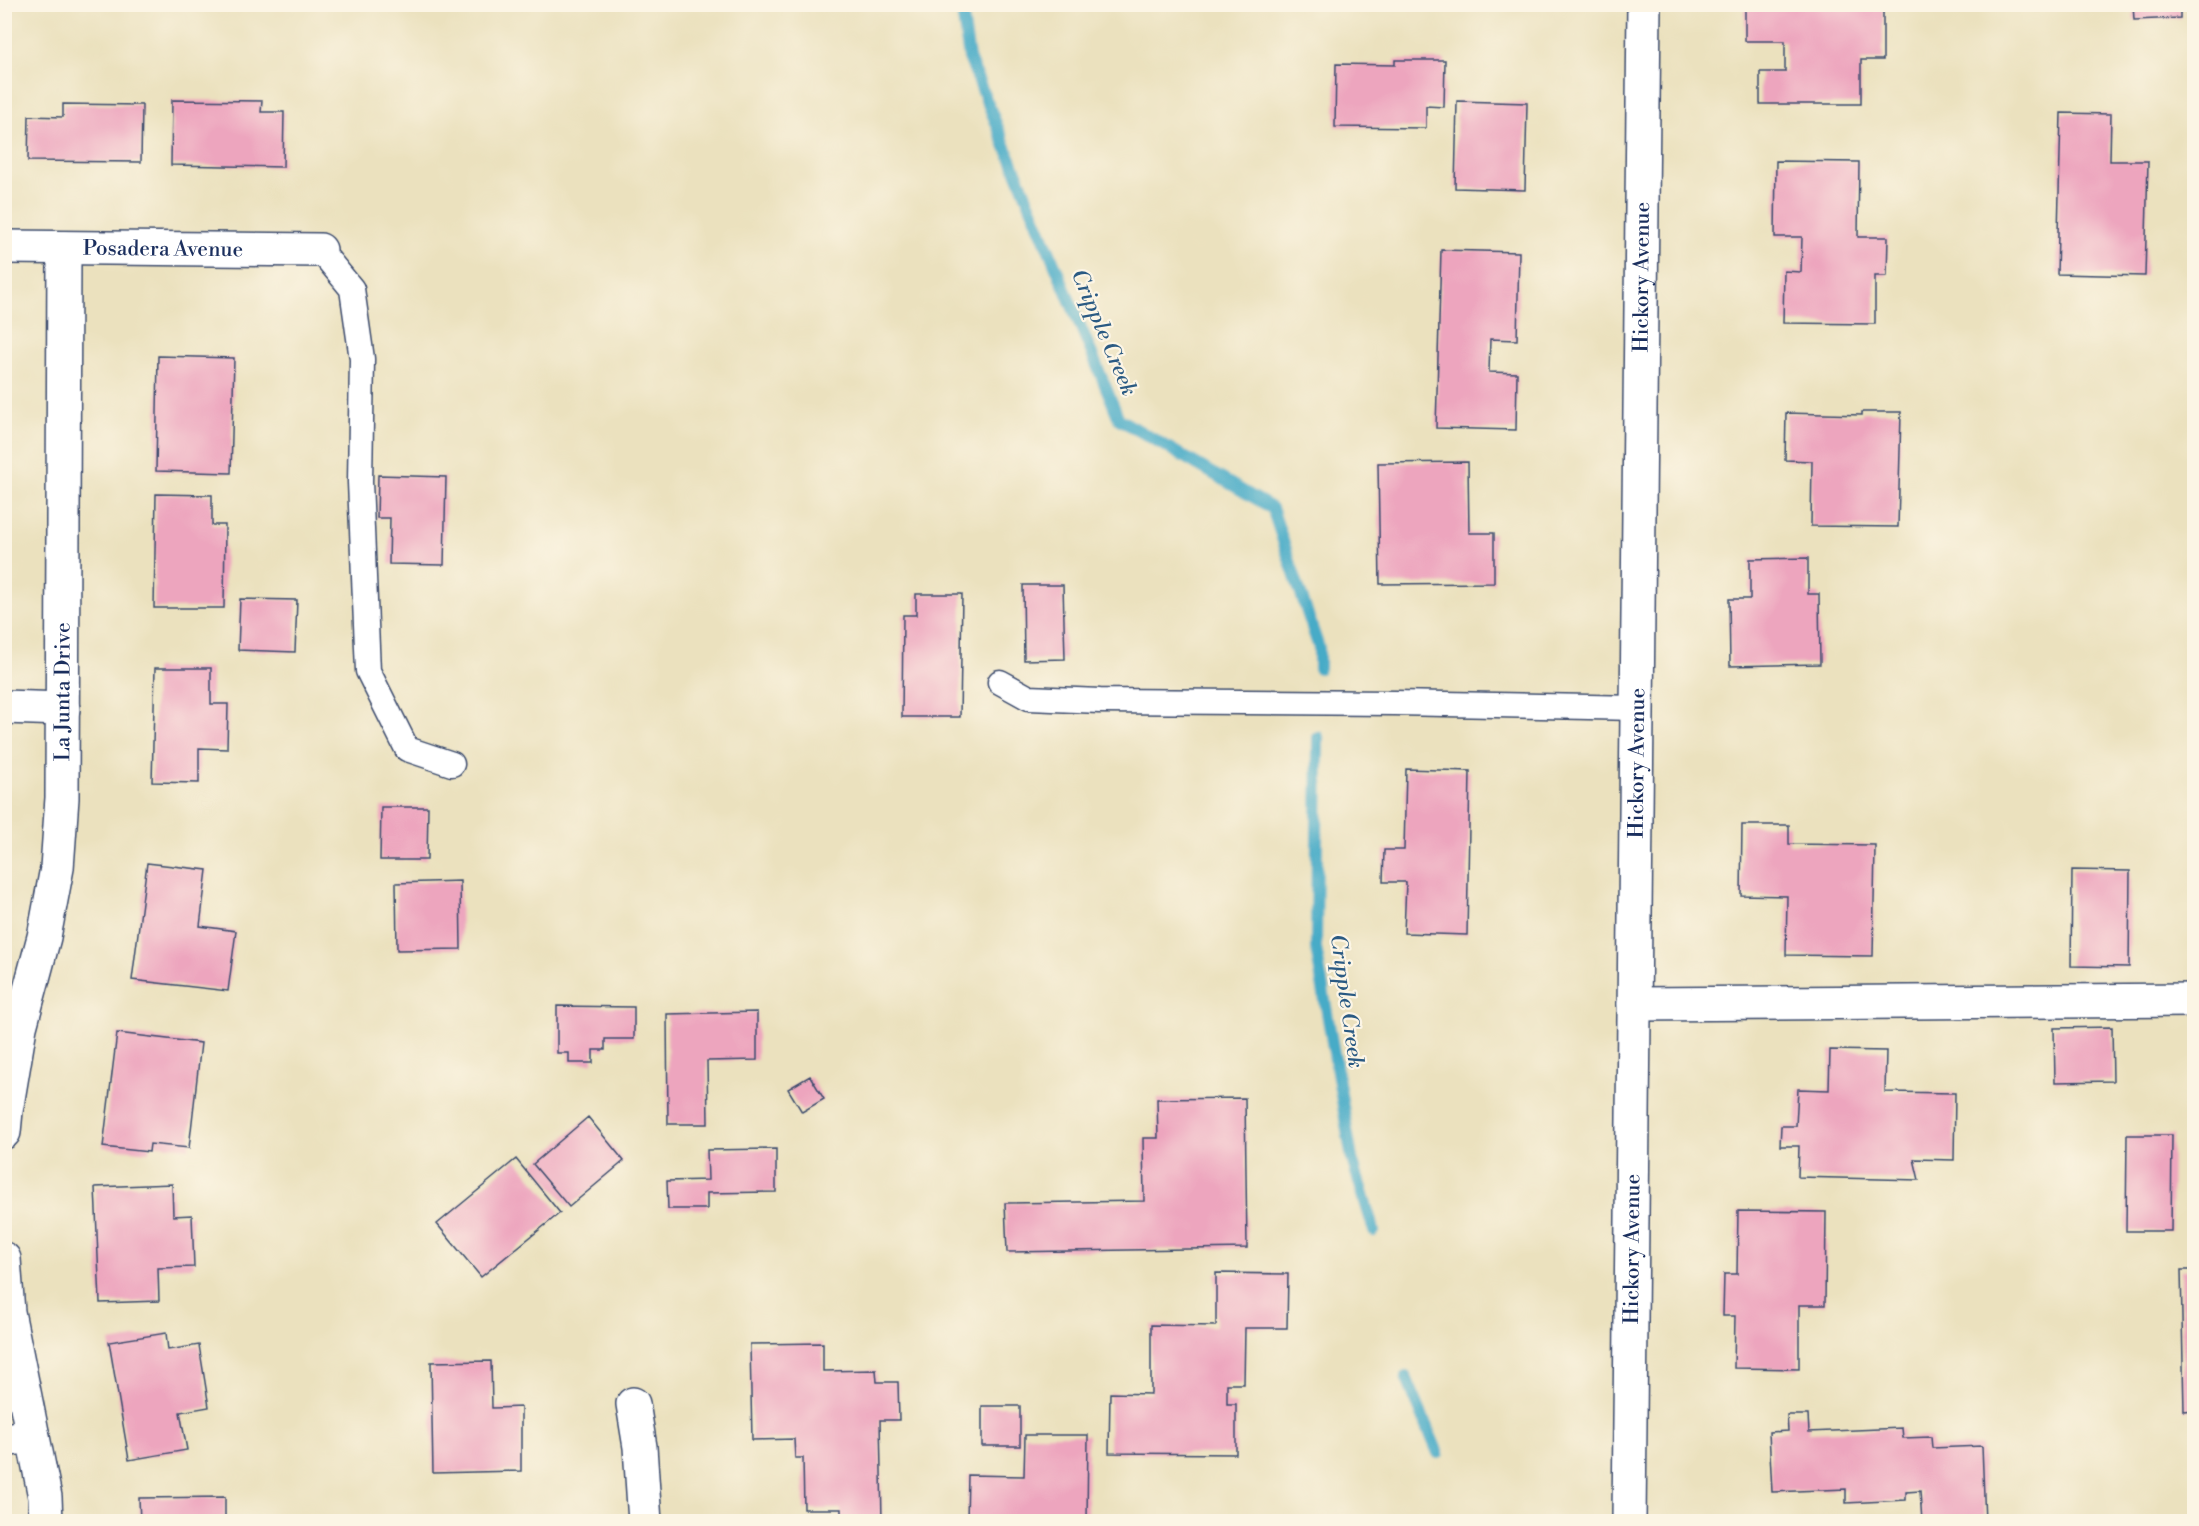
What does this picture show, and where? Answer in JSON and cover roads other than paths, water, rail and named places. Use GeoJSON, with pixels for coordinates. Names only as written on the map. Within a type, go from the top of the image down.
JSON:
{"type":"FeatureCollection","features":[{"type":"Feature","properties":{"kind":"street","name":"Hickory Avenue"},"geometry":{"type":"LineString","coordinates":[[1629,1521],[1644,4]]}},
{"type":"Feature","properties":{"kind":"street","name":"Posadera Avenue"},"geometry":{"type":"LineString","coordinates":[[4,247],[320,250]]}},
{"type":"Feature","properties":{"kind":"street","name":"La Junta Drive"},"geometry":{"type":"LineString","coordinates":[[4,1132],[20,1027],[44,937],[57,868],[62,798],[64,248]]}},
{"type":"Feature","properties":{"kind":"street"},"geometry":{"type":"LineString","coordinates":[[4,707],[63,708]]}},
{"type":"Feature","properties":{"kind":"street"},"geometry":{"type":"LineString","coordinates":[[1634,1004],[2194,1000]]}},
{"type":"Feature","properties":{"kind":"street"},"geometry":{"type":"LineString","coordinates":[[4,1259],[19,1438],[45,1497],[46,1521]]}},
{"type":"Feature","properties":{"kind":"street"},"geometry":{"type":"LineString","coordinates":[[633,1404],[640,1447],[645,1521]]}},
{"type":"Feature","properties":{"kind":"lane"},"geometry":{"type":"LineString","coordinates":[[320,250],[352,289],[362,359],[360,482],[369,671],[407,749],[452,764]]}},
{"type":"Feature","properties":{"kind":"lane"},"geometry":{"type":"LineString","coordinates":[[1000,682],[1029,698],[1100,701],[1395,703],[1637,708]]}},
{"type":"Feature","properties":{"kind":"waterway","name":"Cripple Creek"},"geometry":{"type":"LineString","coordinates":[[961,4],[969,58],[1119,419],[1272,508],[1319,648],[1319,668]]}},
{"type":"Feature","properties":{"kind":"waterway","name":"Cripple Creek"},"geometry":{"type":"LineString","coordinates":[[1318,737],[1316,948],[1352,1159],[1374,1231]]}},
{"type":"Feature","properties":{"kind":"waterway","name":"Cripple Creek"},"geometry":{"type":"LineString","coordinates":[[1406,1377],[1438,1453]]}}]}
